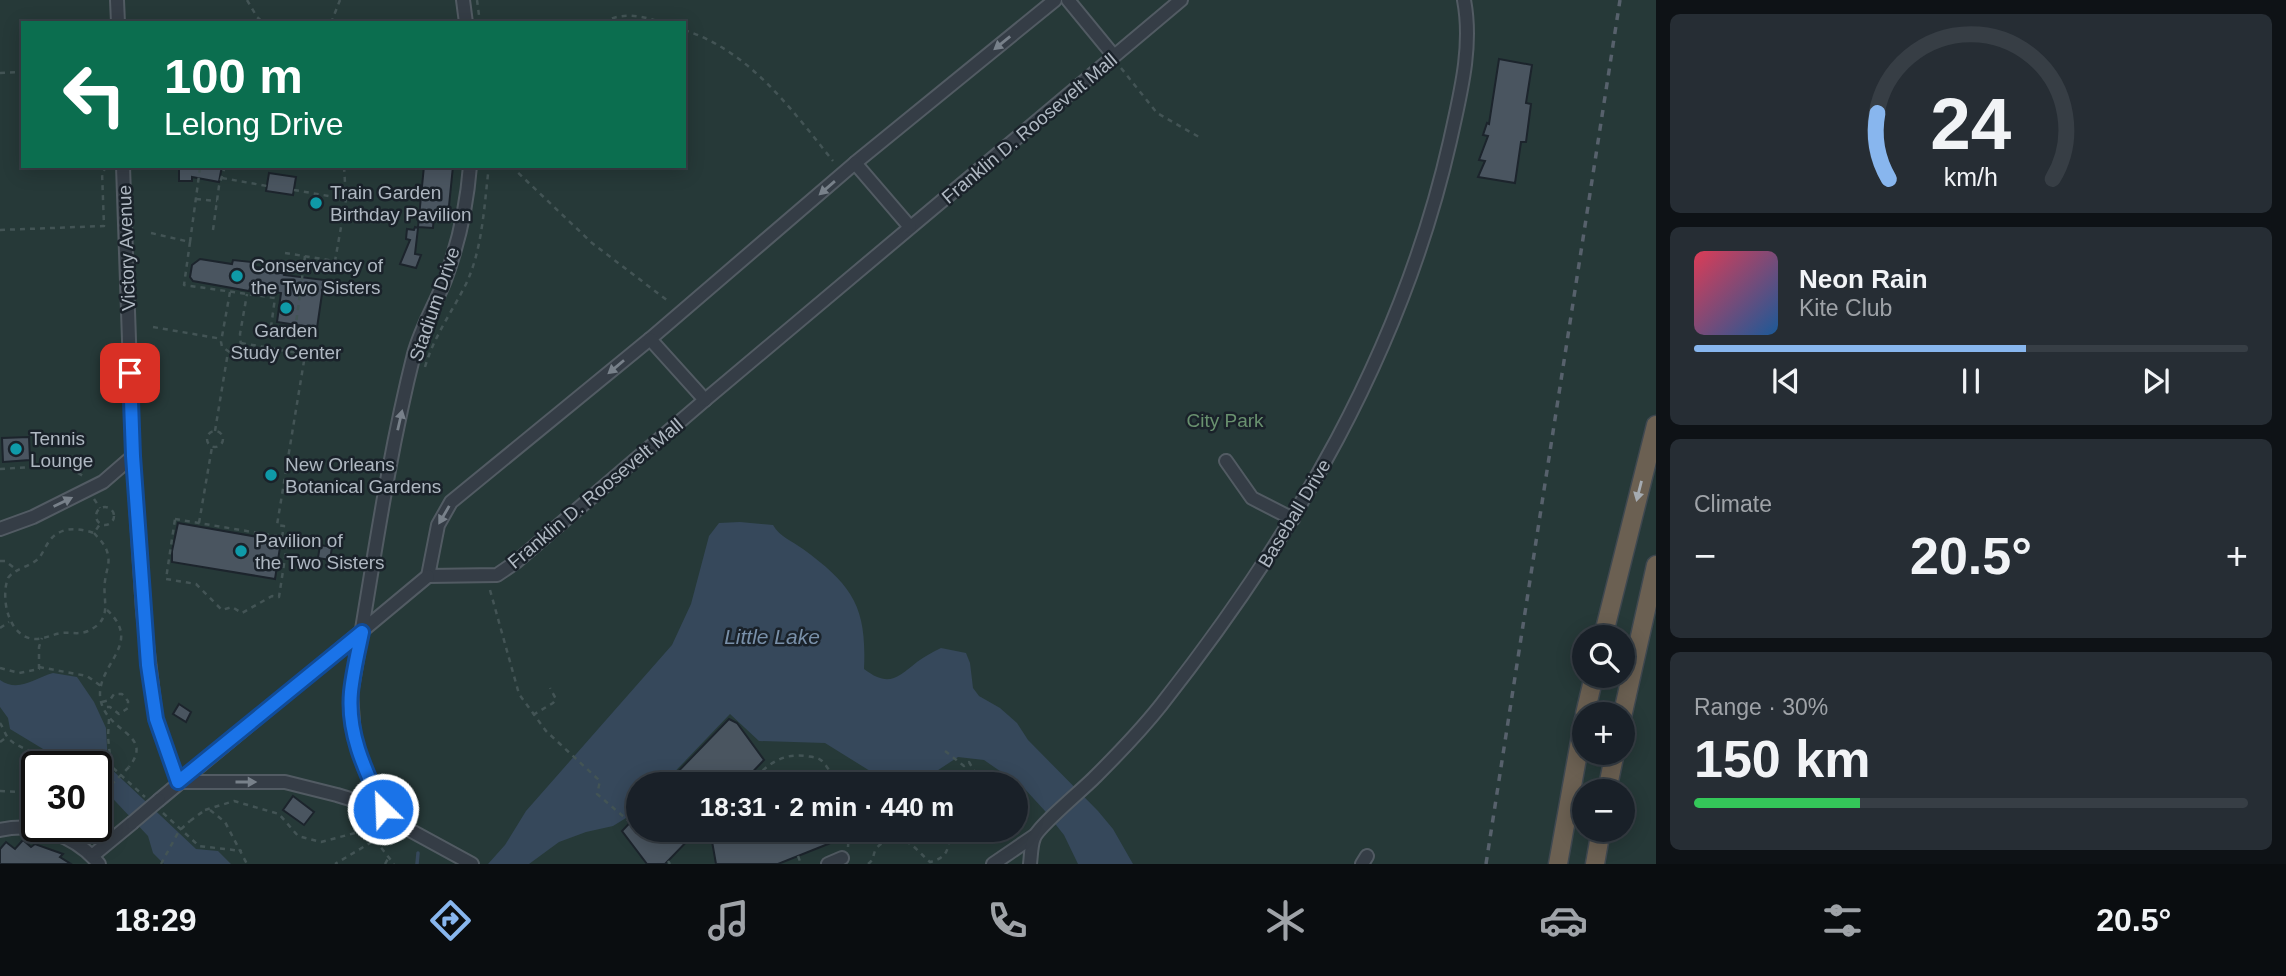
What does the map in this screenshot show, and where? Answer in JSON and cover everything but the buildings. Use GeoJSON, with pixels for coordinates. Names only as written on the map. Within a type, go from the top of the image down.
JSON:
{"type":"FeatureCollection","features":[{"type":"Feature","properties":{"kind":"highway"},"geometry":{"type":"LineString","coordinates":[[1606,625],[1656,425]]}},
{"type":"Feature","properties":{"kind":"highway"},"geometry":{"type":"LineString","coordinates":[[1625,702],[1656,565]]}},
{"type":"Feature","properties":{"kind":"highway"},"geometry":{"type":"LineString","coordinates":[[1558,864],[1575,765]]}},
{"type":"Feature","properties":{"kind":"highway"},"geometry":{"type":"LineString","coordinates":[[1595,864],[1599,842]]}},
{"type":"Feature","properties":{"kind":"street"},"geometry":{"type":"LineString","coordinates":[[117,0],[118,21]]}},
{"type":"Feature","properties":{"kind":"street"},"geometry":{"type":"LineString","coordinates":[[463,0],[466,21]]}},
{"type":"Feature","properties":{"kind":"street"},"geometry":{"type":"LineString","coordinates":[[0,830],[22,827],[42,829],[78,844],[96,860],[178,782],[429,576],[438,526],[452,502],[650,339],[855,163],[1055,0]]}},
{"type":"Feature","properties":{"kind":"street"},"geometry":{"type":"LineString","coordinates":[[1068,0],[1114,55]]}},
{"type":"Feature","properties":{"kind":"street","name":"Franklin D. Roosevelt Mall"},"geometry":{"type":"LineString","coordinates":[[429,576],[497,575],[516,562],[1181,0]]}},
{"type":"Feature","properties":{"kind":"street","name":"Baseball Drive"},"geometry":{"type":"LineString","coordinates":[[993,864],[1038,831],[1099,773],[1159,707],[1256,577],[1312,487],[1375,364],[1404,291],[1440,183],[1465,68],[1468,19],[1464,0]]}},
{"type":"Feature","properties":{"kind":"street"},"geometry":{"type":"LineString","coordinates":[[855,163],[910,228]]}},
{"type":"Feature","properties":{"kind":"street","name":"Victory Avenue"},"geometry":{"type":"LineString","coordinates":[[123,168],[133,456],[148,665],[156,719],[178,782]]}},
{"type":"Feature","properties":{"kind":"street","name":"Stadium Drive"},"geometry":{"type":"LineString","coordinates":[[383,809],[364,767],[354,736],[351,694],[395,441],[415,352],[424,324],[446,277],[470,168]]}},
{"type":"Feature","properties":{"kind":"street"},"geometry":{"type":"LineString","coordinates":[[650,339],[705,400]]}},
{"type":"Feature","properties":{"kind":"street"},"geometry":{"type":"LineString","coordinates":[[0,529],[33,517],[103,482],[133,456]]}},
{"type":"Feature","properties":{"kind":"street"},"geometry":{"type":"LineString","coordinates":[[1226,461],[1252,498],[1293,519]]}},
{"type":"Feature","properties":{"kind":"street"},"geometry":{"type":"LineString","coordinates":[[178,782],[285,782],[338,794],[383,809],[395,822],[472,864]]}},
{"type":"Feature","properties":{"kind":"street"},"geometry":{"type":"LineString","coordinates":[[1030,864],[1038,831]]}},
{"type":"Feature","properties":{"kind":"street"},"geometry":{"type":"LineString","coordinates":[[828,864],[842,858]]}},
{"type":"Feature","properties":{"kind":"path"},"geometry":{"type":"LineString","coordinates":[[247,0],[262,21]]}},
{"type":"Feature","properties":{"kind":"path"},"geometry":{"type":"LineString","coordinates":[[332,21],[340,0]]}},
{"type":"Feature","properties":{"kind":"path"},"geometry":{"type":"LineString","coordinates":[[477,0],[480,21]]}},
{"type":"Feature","properties":{"kind":"path"},"geometry":{"type":"LineString","coordinates":[[606,21],[639,15],[657,21]]}},
{"type":"Feature","properties":{"kind":"path"},"geometry":{"type":"LineString","coordinates":[[686,31],[704,36],[754,71],[778,93],[833,161]]}},
{"type":"Feature","properties":{"kind":"path"},"geometry":{"type":"LineString","coordinates":[[1114,55],[1124,73],[1157,113],[1199,137]]}},
{"type":"Feature","properties":{"kind":"path"},"geometry":{"type":"LineString","coordinates":[[0,73],[21,72]]}},
{"type":"Feature","properties":{"kind":"path"},"geometry":{"type":"LineString","coordinates":[[0,230],[104,226],[103,173],[107,168]]}},
{"type":"Feature","properties":{"kind":"path"},"geometry":{"type":"LineString","coordinates":[[200,168],[184,285],[275,299],[271,327],[295,331],[305,256]]}},
{"type":"Feature","properties":{"kind":"path"},"geometry":{"type":"LineString","coordinates":[[213,230],[224,168]]}},
{"type":"Feature","properties":{"kind":"path"},"geometry":{"type":"LineString","coordinates":[[285,253],[335,261],[346,199],[344,168]]}},
{"type":"Feature","properties":{"kind":"path"},"geometry":{"type":"LineString","coordinates":[[425,366],[447,316],[467,283],[479,243],[489,168]]}},
{"type":"Feature","properties":{"kind":"path"},"geometry":{"type":"LineString","coordinates":[[513,168],[592,243],[668,301]]}},
{"type":"Feature","properties":{"kind":"path"},"geometry":{"type":"LineString","coordinates":[[221,178],[267,186]]}},
{"type":"Feature","properties":{"kind":"path"},"geometry":{"type":"LineString","coordinates":[[294,190],[346,199]]}},
{"type":"Feature","properties":{"kind":"path"},"geometry":{"type":"LineString","coordinates":[[196,199],[217,201]]}},
{"type":"Feature","properties":{"kind":"path"},"geometry":{"type":"LineString","coordinates":[[151,233],[190,242]]}},
{"type":"Feature","properties":{"kind":"path"},"geometry":{"type":"LineString","coordinates":[[230,292],[222,339],[222,347],[228,352],[237,351],[241,343],[247,294]]}},
{"type":"Feature","properties":{"kind":"path"},"geometry":{"type":"LineString","coordinates":[[153,327],[222,339]]}},
{"type":"Feature","properties":{"kind":"path"},"geometry":{"type":"LineString","coordinates":[[241,343],[321,357]]}},
{"type":"Feature","properties":{"kind":"path"},"geometry":{"type":"LineString","coordinates":[[215,430],[228,352]]}},
{"type":"Feature","properties":{"kind":"path"},"geometry":{"type":"LineString","coordinates":[[282,537],[284,526],[277,525],[305,355]]}},
{"type":"Feature","properties":{"kind":"path"},"geometry":{"type":"LineString","coordinates":[[215,430],[222,434],[223,442],[218,447],[212,447],[208,443],[207,437],[215,430]]}},
{"type":"Feature","properties":{"kind":"path"},"geometry":{"type":"LineString","coordinates":[[199,523],[212,447]]}},
{"type":"Feature","properties":{"kind":"path"},"geometry":{"type":"LineString","coordinates":[[0,469],[64,465],[88,480],[100,508],[96,518],[100,524],[108,526],[115,517],[121,515]]}},
{"type":"Feature","properties":{"kind":"path"},"geometry":{"type":"LineString","coordinates":[[100,508],[111,508],[115,517]]}},
{"type":"Feature","properties":{"kind":"path"},"geometry":{"type":"LineString","coordinates":[[175,519],[282,537],[288,538],[279,597],[272,596],[242,613],[232,607],[222,610],[196,584],[166,579],[175,519]]}},
{"type":"Feature","properties":{"kind":"path"},"geometry":{"type":"LineString","coordinates":[[94,533],[100,524]]}},
{"type":"Feature","properties":{"kind":"path"},"geometry":{"type":"LineString","coordinates":[[75,528],[94,533],[105,545],[109,556],[105,580],[107,610],[92,630],[82,634],[61,633],[35,639],[20,634],[9,622],[2,607],[6,580],[38,558],[52,537],[61,532],[75,528]]}},
{"type":"Feature","properties":{"kind":"path"},"geometry":{"type":"LineString","coordinates":[[0,561],[5,561],[17,570]]}},
{"type":"Feature","properties":{"kind":"path"},"geometry":{"type":"LineString","coordinates":[[490,590],[519,694],[533,715],[558,743],[600,780],[597,794],[626,819]]}},
{"type":"Feature","properties":{"kind":"path"},"geometry":{"type":"LineString","coordinates":[[107,610],[114,617],[121,637],[119,650],[101,686],[103,707],[109,719],[135,739],[137,748],[136,758],[130,767],[112,784]]}},
{"type":"Feature","properties":{"kind":"path"},"geometry":{"type":"LineString","coordinates":[[0,628],[9,622]]}},
{"type":"Feature","properties":{"kind":"path"},"geometry":{"type":"LineString","coordinates":[[39,667],[42,638]]}},
{"type":"Feature","properties":{"kind":"path"},"geometry":{"type":"LineString","coordinates":[[1,670],[19,673],[39,667],[87,677],[101,686]]}},
{"type":"Feature","properties":{"kind":"path"},"geometry":{"type":"LineString","coordinates":[[533,715],[556,699],[550,688]]}},
{"type":"Feature","properties":{"kind":"path"},"geometry":{"type":"LineString","coordinates":[[102,702],[110,700],[114,694],[122,694],[128,701],[128,708],[119,714],[110,707],[103,707]]}},
{"type":"Feature","properties":{"kind":"path"},"geometry":{"type":"LineString","coordinates":[[108,743],[109,719]]}},
{"type":"Feature","properties":{"kind":"path"},"geometry":{"type":"LineString","coordinates":[[0,723],[7,737],[30,751]]}},
{"type":"Feature","properties":{"kind":"path"},"geometry":{"type":"LineString","coordinates":[[0,743],[7,737]]}},
{"type":"Feature","properties":{"kind":"path"},"geometry":{"type":"LineString","coordinates":[[945,751],[964,766],[970,762],[976,772]]}},
{"type":"Feature","properties":{"kind":"path"},"geometry":{"type":"LineString","coordinates":[[760,772],[781,757],[799,755],[821,760],[828,772]]}},
{"type":"Feature","properties":{"kind":"path"},"geometry":{"type":"LineString","coordinates":[[0,790],[21,792]]}},
{"type":"Feature","properties":{"kind":"path"},"geometry":{"type":"LineString","coordinates":[[161,864],[179,831],[190,821],[207,810],[234,801],[278,814],[298,836],[321,842],[355,833],[375,840],[394,864]]}},
{"type":"Feature","properties":{"kind":"path"},"geometry":{"type":"LineString","coordinates":[[207,810],[225,822],[248,864]]}},
{"type":"Feature","properties":{"kind":"path"},"geometry":{"type":"LineString","coordinates":[[335,864],[375,840]]}},
{"type":"Feature","properties":{"kind":"path"},"geometry":{"type":"LineString","coordinates":[[868,864],[873,861],[877,848],[885,842]]}},
{"type":"Feature","properties":{"kind":"path"},"geometry":{"type":"LineString","coordinates":[[906,842],[930,862],[940,860],[948,850],[949,842]]}},
{"type":"Feature","properties":{"kind":"path"},"geometry":{"type":"LineString","coordinates":[[224,849],[242,851]]}},
{"type":"Feature","properties":{"kind":"path"},"geometry":{"type":"LineString","coordinates":[[799,856],[801,864]]}},
{"type":"Feature","properties":{"kind":"path"},"geometry":{"type":"LineString","coordinates":[[385,864],[389,857]]}},
{"type":"Feature","properties":{"kind":"green space","name":"City Park"},"geometry":{"type":"Polygon","coordinates":[[[0,0],[1656,0],[1656,864],[0,864],[0,0]]]}},
{"type":"Feature","properties":{"kind":"water","name":"Little Lake"},"geometry":{"type":"Polygon","coordinates":[[[719,523],[773,525],[783,536],[834,574],[845,586],[859,613],[863,629],[864,669],[872,675],[892,679],[941,648],[966,653],[973,688],[979,696],[1000,708],[1017,723],[1028,740],[1098,811],[1113,829],[1133,864],[1078,864],[1064,835],[1028,792],[1028,772],[1001,772],[984,760],[958,757],[935,772],[872,772],[825,743],[759,741],[730,714],[674,772],[626,772],[626,818],[613,826],[559,842],[529,864],[488,864],[505,845],[526,811],[672,645],[691,604],[709,536],[719,523]]]}},
{"type":"Feature","properties":{"kind":"water"},"geometry":{"type":"Polygon","coordinates":[[[53,673],[77,677],[94,702],[106,728],[107,751],[46,751],[10,729],[8,718],[0,707],[0,680],[14,685],[53,673]]]}},
{"type":"Feature","properties":{"kind":"water"},"geometry":{"type":"Polygon","coordinates":[[[112,770],[196,849],[218,851],[231,864],[164,864],[153,853],[148,836],[112,798],[112,770]]]}},
{"type":"Feature","properties":{"kind":"waterway"},"geometry":{"type":"LineString","coordinates":[[417,864],[418,853]]}},
{"type":"Feature","properties":{"kind":"railway"},"geometry":{"type":"LineString","coordinates":[[1486,864],[1620,0]]}},
{"type":"Feature","properties":{"kind":"place","name":"Train Garden Birthday Pavilion"},"geometry":{"type":"Point","coordinates":[316,203]}},
{"type":"Feature","properties":{"kind":"place","name":"Conservancy of the Two Sisters"},"geometry":{"type":"Point","coordinates":[237,276]}},
{"type":"Feature","properties":{"kind":"place","name":"Garden Study Center"},"geometry":{"type":"Point","coordinates":[286,308]}},
{"type":"Feature","properties":{"kind":"place","name":"Tennis Lounge"},"geometry":{"type":"Point","coordinates":[16,449]}},
{"type":"Feature","properties":{"kind":"place","name":"New Orleans Botanical Gardens"},"geometry":{"type":"Point","coordinates":[271,475]}},
{"type":"Feature","properties":{"kind":"place","name":"Pavilion of the Two Sisters"},"geometry":{"type":"Point","coordinates":[241,551]}},
{"type":"Feature","properties":{"kind":"route"},"geometry":{"type":"LineString","coordinates":[[130,373],[133,456],[148,665],[156,719],[178,782],[362,632],[351,694],[354,736],[364,767],[383,809]]}}]}
